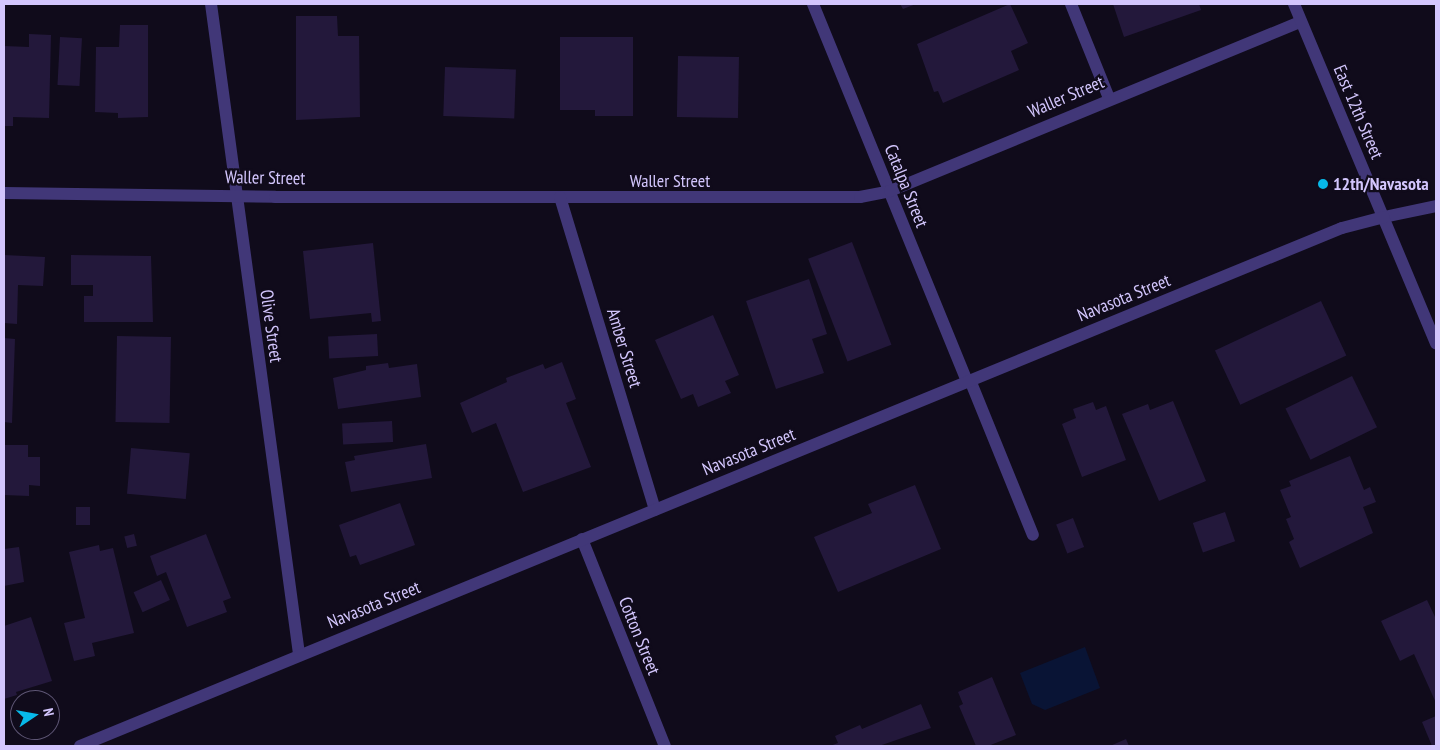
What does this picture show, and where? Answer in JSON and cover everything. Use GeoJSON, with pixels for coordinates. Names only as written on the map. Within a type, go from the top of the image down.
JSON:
{"type":"FeatureCollection","features":[{"type":"Feature","properties":{"kind":"street","name":"Olive Street"},"geometry":{"type":"LineString","coordinates":[[211,4],[235,195],[299,654]]}},
{"type":"Feature","properties":{"kind":"street","name":"Catalpa Street"},"geometry":{"type":"LineString","coordinates":[[813,4],[1032,534]]}},
{"type":"Feature","properties":{"kind":"street"},"geometry":{"type":"LineString","coordinates":[[1071,4],[1109,98]]}},
{"type":"Feature","properties":{"kind":"street","name":"East 12th Street"},"geometry":{"type":"LineString","coordinates":[[1294,4],[1436,344]]}},
{"type":"Feature","properties":{"kind":"street","name":"Waller Street"},"geometry":{"type":"LineString","coordinates":[[4,193],[830,199],[890,191],[1109,98],[1301,22]]}},
{"type":"Feature","properties":{"kind":"street","name":"Amber Street"},"geometry":{"type":"LineString","coordinates":[[560,198],[655,510]]}},
{"type":"Feature","properties":{"kind":"street","name":"Navasota Street"},"geometry":{"type":"LineString","coordinates":[[80,746],[299,654],[1342,228],[1436,206]]}},
{"type":"Feature","properties":{"kind":"street","name":"Cotton Street"},"geometry":{"type":"LineString","coordinates":[[582,539],[666,746]]}},
{"type":"Feature","properties":{"kind":"water"},"geometry":{"type":"Polygon","coordinates":[[[1085,647],[1100,688],[1045,710],[1032,704],[1020,673],[1085,647]]]}},
{"type":"Feature","properties":{"kind":"building"},"geometry":{"type":"Polygon","coordinates":[[[900,4],[916,4],[903,9],[900,4]]]}},
{"type":"Feature","properties":{"kind":"building"},"geometry":{"type":"Polygon","coordinates":[[[1010,4],[1028,43],[1011,51],[1019,70],[943,103],[938,91],[934,92],[917,44],[1010,4]]]}},
{"type":"Feature","properties":{"kind":"building"},"geometry":{"type":"Polygon","coordinates":[[[1113,4],[1199,4],[1201,10],[1124,37],[1113,4]]]}},
{"type":"Feature","properties":{"kind":"building"},"geometry":{"type":"Polygon","coordinates":[[[296,16],[337,16],[338,36],[359,36],[360,117],[296,120],[296,16]]]}},
{"type":"Feature","properties":{"kind":"building"},"geometry":{"type":"Polygon","coordinates":[[[120,25],[148,25],[148,117],[118,118],[118,113],[95,112],[96,47],[119,47],[120,25]]]}},
{"type":"Feature","properties":{"kind":"building"},"geometry":{"type":"Polygon","coordinates":[[[29,34],[51,35],[49,118],[13,117],[13,126],[4,126],[4,46],[29,47],[29,34]]]}},
{"type":"Feature","properties":{"kind":"building"},"geometry":{"type":"Polygon","coordinates":[[[60,37],[82,38],[79,86],[57,85],[60,37]]]}},
{"type":"Feature","properties":{"kind":"building"},"geometry":{"type":"Polygon","coordinates":[[[560,37],[633,37],[633,116],[595,116],[595,110],[560,110],[560,37]]]}},
{"type":"Feature","properties":{"kind":"building"},"geometry":{"type":"Polygon","coordinates":[[[678,56],[739,57],[738,118],[677,117],[678,56]]]}},
{"type":"Feature","properties":{"kind":"building"},"geometry":{"type":"Polygon","coordinates":[[[445,67],[516,69],[514,118],[443,116],[445,67]]]}},
{"type":"Feature","properties":{"kind":"building"},"geometry":{"type":"Polygon","coordinates":[[[852,242],[891,345],[848,362],[808,259],[852,242]]]}},
{"type":"Feature","properties":{"kind":"building"},"geometry":{"type":"Polygon","coordinates":[[[373,243],[381,321],[372,322],[371,313],[310,319],[303,251],[373,243]]]}},
{"type":"Feature","properties":{"kind":"building"},"geometry":{"type":"Polygon","coordinates":[[[4,255],[45,257],[43,286],[18,285],[17,324],[4,323],[4,255]]]}},
{"type":"Feature","properties":{"kind":"building"},"geometry":{"type":"Polygon","coordinates":[[[71,255],[151,256],[153,322],[84,322],[84,296],[93,296],[93,285],[71,285],[71,255]]]}},
{"type":"Feature","properties":{"kind":"building"},"geometry":{"type":"Polygon","coordinates":[[[809,279],[827,334],[812,339],[824,373],[776,389],[746,301],[809,279]]]}},
{"type":"Feature","properties":{"kind":"building"},"geometry":{"type":"Polygon","coordinates":[[[1321,301],[1346,355],[1240,405],[1215,350],[1321,301]]]}},
{"type":"Feature","properties":{"kind":"building"},"geometry":{"type":"Polygon","coordinates":[[[713,315],[739,375],[725,381],[731,393],[698,407],[693,394],[681,399],[655,340],[713,315]]]}},
{"type":"Feature","properties":{"kind":"building"},"geometry":{"type":"Polygon","coordinates":[[[377,334],[378,356],[329,359],[328,337],[377,334]]]}},
{"type":"Feature","properties":{"kind":"building"},"geometry":{"type":"Polygon","coordinates":[[[117,336],[171,337],[169,423],[115,422],[117,336]]]}},
{"type":"Feature","properties":{"kind":"building"},"geometry":{"type":"Polygon","coordinates":[[[4,338],[15,339],[12,423],[4,422],[4,338]]]}},
{"type":"Feature","properties":{"kind":"building"},"geometry":{"type":"Polygon","coordinates":[[[562,362],[576,399],[566,403],[591,467],[523,492],[496,423],[472,433],[460,403],[507,382],[506,378],[543,364],[545,369],[562,362]]]}},
{"type":"Feature","properties":{"kind":"building"},"geometry":{"type":"Polygon","coordinates":[[[388,363],[389,368],[417,364],[421,397],[338,409],[333,378],[366,370],[366,366],[388,363]]]}},
{"type":"Feature","properties":{"kind":"building"},"geometry":{"type":"Polygon","coordinates":[[[1352,376],[1377,427],[1310,460],[1285,408],[1352,376]]]}},
{"type":"Feature","properties":{"kind":"building"},"geometry":{"type":"Polygon","coordinates":[[[1173,401],[1206,481],[1159,501],[1122,414],[1148,404],[1150,410],[1173,401]]]}},
{"type":"Feature","properties":{"kind":"building"},"geometry":{"type":"Polygon","coordinates":[[[1093,402],[1096,410],[1106,406],[1126,460],[1082,477],[1062,424],[1076,418],[1073,409],[1093,402]]]}},
{"type":"Feature","properties":{"kind":"building"},"geometry":{"type":"Polygon","coordinates":[[[392,421],[393,442],[343,445],[342,424],[392,421]]]}},
{"type":"Feature","properties":{"kind":"building"},"geometry":{"type":"Polygon","coordinates":[[[426,444],[432,478],[351,492],[345,462],[355,460],[354,456],[426,444]]]}},
{"type":"Feature","properties":{"kind":"building"},"geometry":{"type":"Polygon","coordinates":[[[4,445],[28,445],[28,457],[40,457],[40,486],[29,485],[29,496],[4,495],[4,445]]]}},
{"type":"Feature","properties":{"kind":"building"},"geometry":{"type":"Polygon","coordinates":[[[131,448],[190,453],[186,499],[127,494],[131,448]]]}},
{"type":"Feature","properties":{"kind":"building"},"geometry":{"type":"Polygon","coordinates":[[[1350,456],[1364,490],[1370,487],[1376,502],[1363,507],[1373,533],[1300,568],[1289,542],[1294,539],[1286,519],[1291,517],[1280,490],[1291,486],[1289,481],[1350,456]]]}},
{"type":"Feature","properties":{"kind":"building"},"geometry":{"type":"Polygon","coordinates":[[[915,485],[941,549],[838,592],[814,537],[872,513],[868,504],[915,485]]]}},
{"type":"Feature","properties":{"kind":"building"},"geometry":{"type":"Polygon","coordinates":[[[400,503],[415,545],[360,565],[356,555],[350,557],[339,525],[400,503]]]}},
{"type":"Feature","properties":{"kind":"building"},"geometry":{"type":"Polygon","coordinates":[[[76,507],[90,507],[90,525],[76,525],[76,507]]]}},
{"type":"Feature","properties":{"kind":"building"},"geometry":{"type":"Polygon","coordinates":[[[1225,512],[1235,541],[1203,552],[1193,523],[1225,512]]]}},
{"type":"Feature","properties":{"kind":"building"},"geometry":{"type":"Polygon","coordinates":[[[1073,518],[1084,547],[1067,553],[1056,524],[1073,518]]]}},
{"type":"Feature","properties":{"kind":"building"},"geometry":{"type":"Polygon","coordinates":[[[134,534],[137,546],[127,548],[124,536],[134,534]]]}},
{"type":"Feature","properties":{"kind":"building"},"geometry":{"type":"Polygon","coordinates":[[[206,534],[231,598],[223,601],[227,612],[187,627],[166,572],[157,576],[150,556],[206,534]]]}},
{"type":"Feature","properties":{"kind":"building"},"geometry":{"type":"Polygon","coordinates":[[[99,545],[100,551],[113,548],[134,633],[92,643],[95,656],[74,661],[64,623],[85,618],[69,552],[99,545]]]}},
{"type":"Feature","properties":{"kind":"building"},"geometry":{"type":"Polygon","coordinates":[[[19,547],[24,582],[4,586],[4,549],[19,547]]]}},
{"type":"Feature","properties":{"kind":"building"},"geometry":{"type":"Polygon","coordinates":[[[161,580],[170,600],[143,612],[134,592],[161,580]]]}},
{"type":"Feature","properties":{"kind":"building"},"geometry":{"type":"Polygon","coordinates":[[[1427,600],[1436,619],[1436,703],[1414,654],[1400,661],[1381,621],[1427,600]]]}},
{"type":"Feature","properties":{"kind":"building"},"geometry":{"type":"Polygon","coordinates":[[[31,617],[52,681],[23,690],[10,690],[10,697],[4,699],[4,626],[31,617]]]}},
{"type":"Feature","properties":{"kind":"building"},"geometry":{"type":"Polygon","coordinates":[[[992,677],[1016,735],[988,746],[976,746],[959,706],[963,704],[958,692],[992,677]]]}},
{"type":"Feature","properties":{"kind":"building"},"geometry":{"type":"Polygon","coordinates":[[[921,704],[931,728],[879,746],[830,746],[838,743],[835,736],[860,725],[862,729],[921,704]]]}},
{"type":"Feature","properties":{"kind":"building"},"geometry":{"type":"Polygon","coordinates":[[[1436,716],[1436,746],[1432,746],[1422,722],[1436,716]]]}},
{"type":"Feature","properties":{"kind":"building"},"geometry":{"type":"Polygon","coordinates":[[[1126,739],[1129,746],[1110,746],[1126,739]]]}},
{"type":"Feature","properties":{"kind":"place","name":"12th/Navasota"},"geometry":{"type":"Point","coordinates":[1323,184]}}]}
